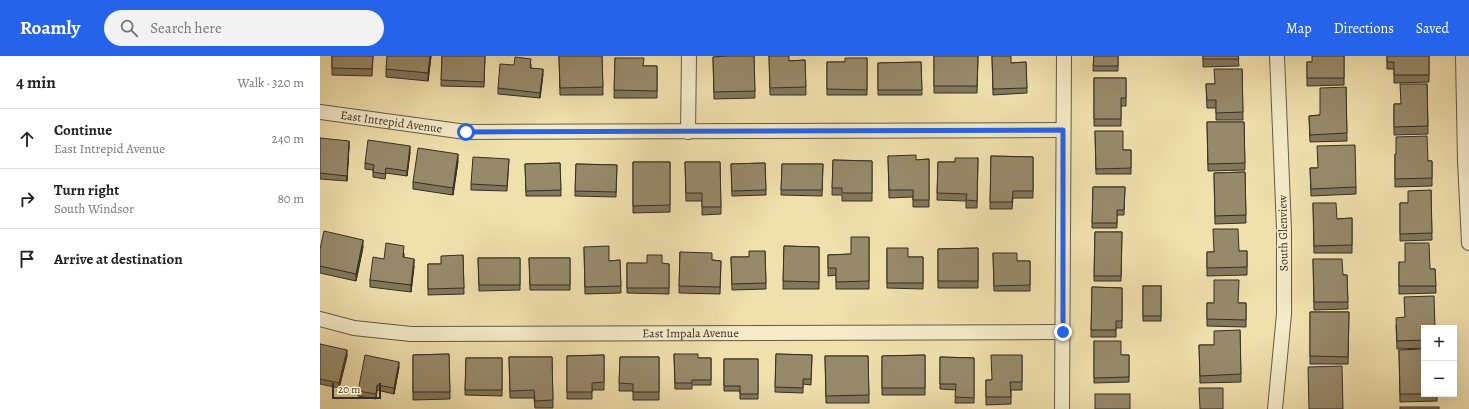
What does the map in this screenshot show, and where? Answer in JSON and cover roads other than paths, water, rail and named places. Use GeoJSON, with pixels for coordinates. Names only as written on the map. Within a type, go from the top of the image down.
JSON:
{"type":"FeatureCollection","features":[{"type":"Feature","properties":{"kind":"street"},"geometry":{"type":"LineString","coordinates":[[688,132],[689,56]]}},
{"type":"Feature","properties":{"kind":"street"},"geometry":{"type":"LineString","coordinates":[[1062,409],[1064,56]]}},
{"type":"Feature","properties":{"kind":"street","name":"South Glenview"},"geometry":{"type":"LineString","coordinates":[[1275,409],[1284,314],[1284,230],[1277,56]]}},
{"type":"Feature","properties":{"kind":"street"},"geometry":{"type":"LineString","coordinates":[[1463,56],[1469,243]]}},
{"type":"Feature","properties":{"kind":"street","name":"East Intrepid Avenue"},"geometry":{"type":"LineString","coordinates":[[320,112],[466,132],[1063,130]]}},
{"type":"Feature","properties":{"kind":"street","name":"East Impala Avenue"},"geometry":{"type":"LineString","coordinates":[[320,319],[354,328],[411,334],[1063,332]]}}]}
